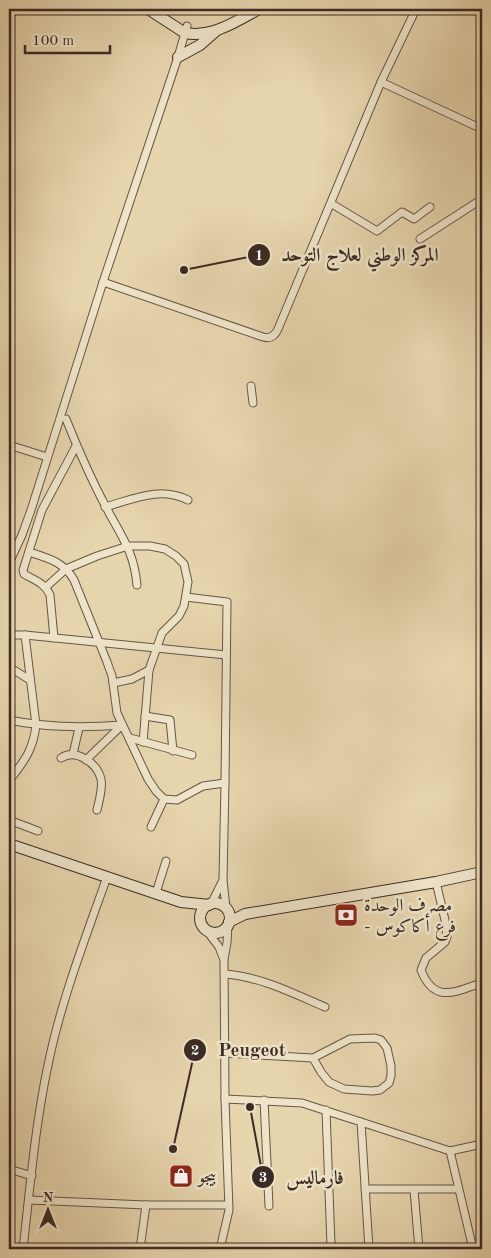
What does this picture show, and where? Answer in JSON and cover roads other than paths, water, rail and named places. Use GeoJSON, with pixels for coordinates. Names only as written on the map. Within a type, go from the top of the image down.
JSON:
{"type":"FeatureCollection","features":[{"type":"Feature","properties":{"kind":"main road"},"geometry":{"type":"LineString","coordinates":[[148,9],[186,30],[198,33],[216,31]]}},
{"type":"Feature","properties":{"kind":"main road"},"geometry":{"type":"LineString","coordinates":[[160,9],[186,30]]}},
{"type":"Feature","properties":{"kind":"main road"},"geometry":{"type":"LineString","coordinates":[[178,57],[200,45],[216,31],[259,9]]}},
{"type":"Feature","properties":{"kind":"main road"},"geometry":{"type":"LineString","coordinates":[[9,844],[181,902],[219,904],[228,917]]}},
{"type":"Feature","properties":{"kind":"main road"},"geometry":{"type":"LineString","coordinates":[[228,917],[436,882],[482,872]]}},
{"type":"Feature","properties":{"kind":"main road"},"geometry":{"type":"LineString","coordinates":[[181,902],[193,912],[204,928],[219,933],[228,917]]}},
{"type":"Feature","properties":{"kind":"main road"},"geometry":{"type":"LineString","coordinates":[[204,928],[201,913],[210,904]]}},
{"type":"Feature","properties":{"kind":"street"},"geometry":{"type":"LineString","coordinates":[[9,18],[14,9]]}},
{"type":"Feature","properties":{"kind":"street"},"geometry":{"type":"LineString","coordinates":[[103,282],[263,337],[270,337],[278,330],[382,82],[416,9]]}},
{"type":"Feature","properties":{"kind":"street"},"geometry":{"type":"LineString","coordinates":[[9,564],[31,510],[46,457],[186,30]]}},
{"type":"Feature","properties":{"kind":"street"},"geometry":{"type":"LineString","coordinates":[[382,82],[482,129]]}},
{"type":"Feature","properties":{"kind":"street"},"geometry":{"type":"LineString","coordinates":[[420,239],[482,199]]}},
{"type":"Feature","properties":{"kind":"street"},"geometry":{"type":"LineString","coordinates":[[332,204],[377,231],[402,212],[414,220],[430,207]]}},
{"type":"Feature","properties":{"kind":"street"},"geometry":{"type":"LineString","coordinates":[[251,386],[253,403]]}},
{"type":"Feature","properties":{"kind":"street"},"geometry":{"type":"LineString","coordinates":[[66,419],[76,446],[105,507],[128,546],[135,565],[137,585]]}},
{"type":"Feature","properties":{"kind":"street"},"geometry":{"type":"LineString","coordinates":[[9,445],[46,457]]}},
{"type":"Feature","properties":{"kind":"street"},"geometry":{"type":"LineString","coordinates":[[54,638],[50,595],[46,587],[23,572],[42,510],[76,446]]}},
{"type":"Feature","properties":{"kind":"street"},"geometry":{"type":"LineString","coordinates":[[105,507],[157,494],[170,493],[188,500]]}},
{"type":"Feature","properties":{"kind":"street"},"geometry":{"type":"LineString","coordinates":[[9,544],[16,548]]}},
{"type":"Feature","properties":{"kind":"street"},"geometry":{"type":"LineString","coordinates":[[46,587],[66,569],[96,556],[128,546],[150,546],[165,549],[184,564],[188,582],[186,598],[182,611],[165,629],[156,648],[150,670],[142,742]]}},
{"type":"Feature","properties":{"kind":"street"},"geometry":{"type":"LineString","coordinates":[[30,552],[53,560],[66,569],[74,580],[110,670],[114,703],[122,725],[130,738],[148,779],[156,791],[164,799],[177,800],[203,786],[225,784]]}},
{"type":"Feature","properties":{"kind":"street"},"geometry":{"type":"LineString","coordinates":[[186,598],[227,602],[223,880],[228,917],[228,943],[224,960]]}},
{"type":"Feature","properties":{"kind":"street"},"geometry":{"type":"LineString","coordinates":[[9,635],[24,634],[226,655]]}},
{"type":"Feature","properties":{"kind":"street"},"geometry":{"type":"LineString","coordinates":[[9,781],[31,750],[36,725],[24,634]]}},
{"type":"Feature","properties":{"kind":"street"},"geometry":{"type":"LineString","coordinates":[[9,667],[30,680]]}},
{"type":"Feature","properties":{"kind":"street"},"geometry":{"type":"LineString","coordinates":[[113,683],[132,679],[150,670]]}},
{"type":"Feature","properties":{"kind":"street"},"geometry":{"type":"LineString","coordinates":[[146,716],[170,720],[173,751]]}},
{"type":"Feature","properties":{"kind":"street"},"geometry":{"type":"LineString","coordinates":[[9,720],[36,725],[79,728],[122,725]]}},
{"type":"Feature","properties":{"kind":"street"},"geometry":{"type":"LineString","coordinates":[[86,760],[122,725]]}},
{"type":"Feature","properties":{"kind":"street"},"geometry":{"type":"LineString","coordinates":[[72,754],[79,728]]}},
{"type":"Feature","properties":{"kind":"street"},"geometry":{"type":"LineString","coordinates":[[130,738],[192,755]]}},
{"type":"Feature","properties":{"kind":"street"},"geometry":{"type":"LineString","coordinates":[[61,758],[72,754],[80,755],[98,772],[102,785],[97,810]]}},
{"type":"Feature","properties":{"kind":"street"},"geometry":{"type":"LineString","coordinates":[[151,827],[164,799]]}},
{"type":"Feature","properties":{"kind":"street"},"geometry":{"type":"LineString","coordinates":[[9,820],[38,831]]}},
{"type":"Feature","properties":{"kind":"street"},"geometry":{"type":"LineString","coordinates":[[156,893],[166,862]]}},
{"type":"Feature","properties":{"kind":"street"},"geometry":{"type":"LineString","coordinates":[[23,1249],[48,1065],[75,967],[107,877]]}},
{"type":"Feature","properties":{"kind":"street"},"geometry":{"type":"LineString","coordinates":[[210,904],[223,880]]}},
{"type":"Feature","properties":{"kind":"street"},"geometry":{"type":"LineString","coordinates":[[436,882],[447,937],[445,942],[426,958],[421,970],[425,981],[435,991],[440,992],[455,991],[482,983]]}},
{"type":"Feature","properties":{"kind":"street"},"geometry":{"type":"LineString","coordinates":[[204,928],[219,947],[224,960],[225,974],[225,1099],[228,1213],[220,1249]]}},
{"type":"Feature","properties":{"kind":"street"},"geometry":{"type":"LineString","coordinates":[[225,974],[269,983],[325,1007]]}},
{"type":"Feature","properties":{"kind":"street"},"geometry":{"type":"LineString","coordinates":[[225,1054],[313,1058],[350,1039],[375,1038],[384,1043],[387,1048],[391,1076],[386,1087],[380,1090],[344,1089],[329,1082],[313,1058]]}},
{"type":"Feature","properties":{"kind":"street"},"geometry":{"type":"LineString","coordinates":[[225,1099],[302,1103],[450,1151],[482,1144]]}},
{"type":"Feature","properties":{"kind":"street"},"geometry":{"type":"LineString","coordinates":[[264,1100],[269,1206]]}},
{"type":"Feature","properties":{"kind":"street"},"geometry":{"type":"LineString","coordinates":[[326,1110],[331,1244]]}},
{"type":"Feature","properties":{"kind":"street"},"geometry":{"type":"LineString","coordinates":[[361,1122],[369,1249]]}},
{"type":"Feature","properties":{"kind":"street"},"geometry":{"type":"LineString","coordinates":[[450,1151],[473,1249]]}},
{"type":"Feature","properties":{"kind":"street"},"geometry":{"type":"LineString","coordinates":[[9,1169],[32,1176]]}},
{"type":"Feature","properties":{"kind":"street"},"geometry":{"type":"LineString","coordinates":[[366,1189],[458,1189]]}},
{"type":"Feature","properties":{"kind":"street"},"geometry":{"type":"LineString","coordinates":[[414,1190],[419,1249]]}},
{"type":"Feature","properties":{"kind":"street"},"geometry":{"type":"LineString","coordinates":[[29,1200],[146,1205],[228,1204]]}},
{"type":"Feature","properties":{"kind":"street"},"geometry":{"type":"LineString","coordinates":[[140,1249],[146,1205]]}},
{"type":"Feature","properties":{"kind":"place","name":"المركز الوطني لعلاج التوحد"},"geometry":{"type":"Point","coordinates":[184,270]}},
{"type":"Feature","properties":{"kind":"place","name":"مصرف الوحدة - فرع أكاكوس"},"geometry":{"type":"Point","coordinates":[346,915]}},
{"type":"Feature","properties":{"kind":"place","name":"فارماليس"},"geometry":{"type":"Point","coordinates":[250,1107]}},
{"type":"Feature","properties":{"kind":"place","name":"Peugeot"},"geometry":{"type":"Point","coordinates":[173,1149]}},
{"type":"Feature","properties":{"kind":"place","name":"بيجو"},"geometry":{"type":"Point","coordinates":[181,1176]}}]}
